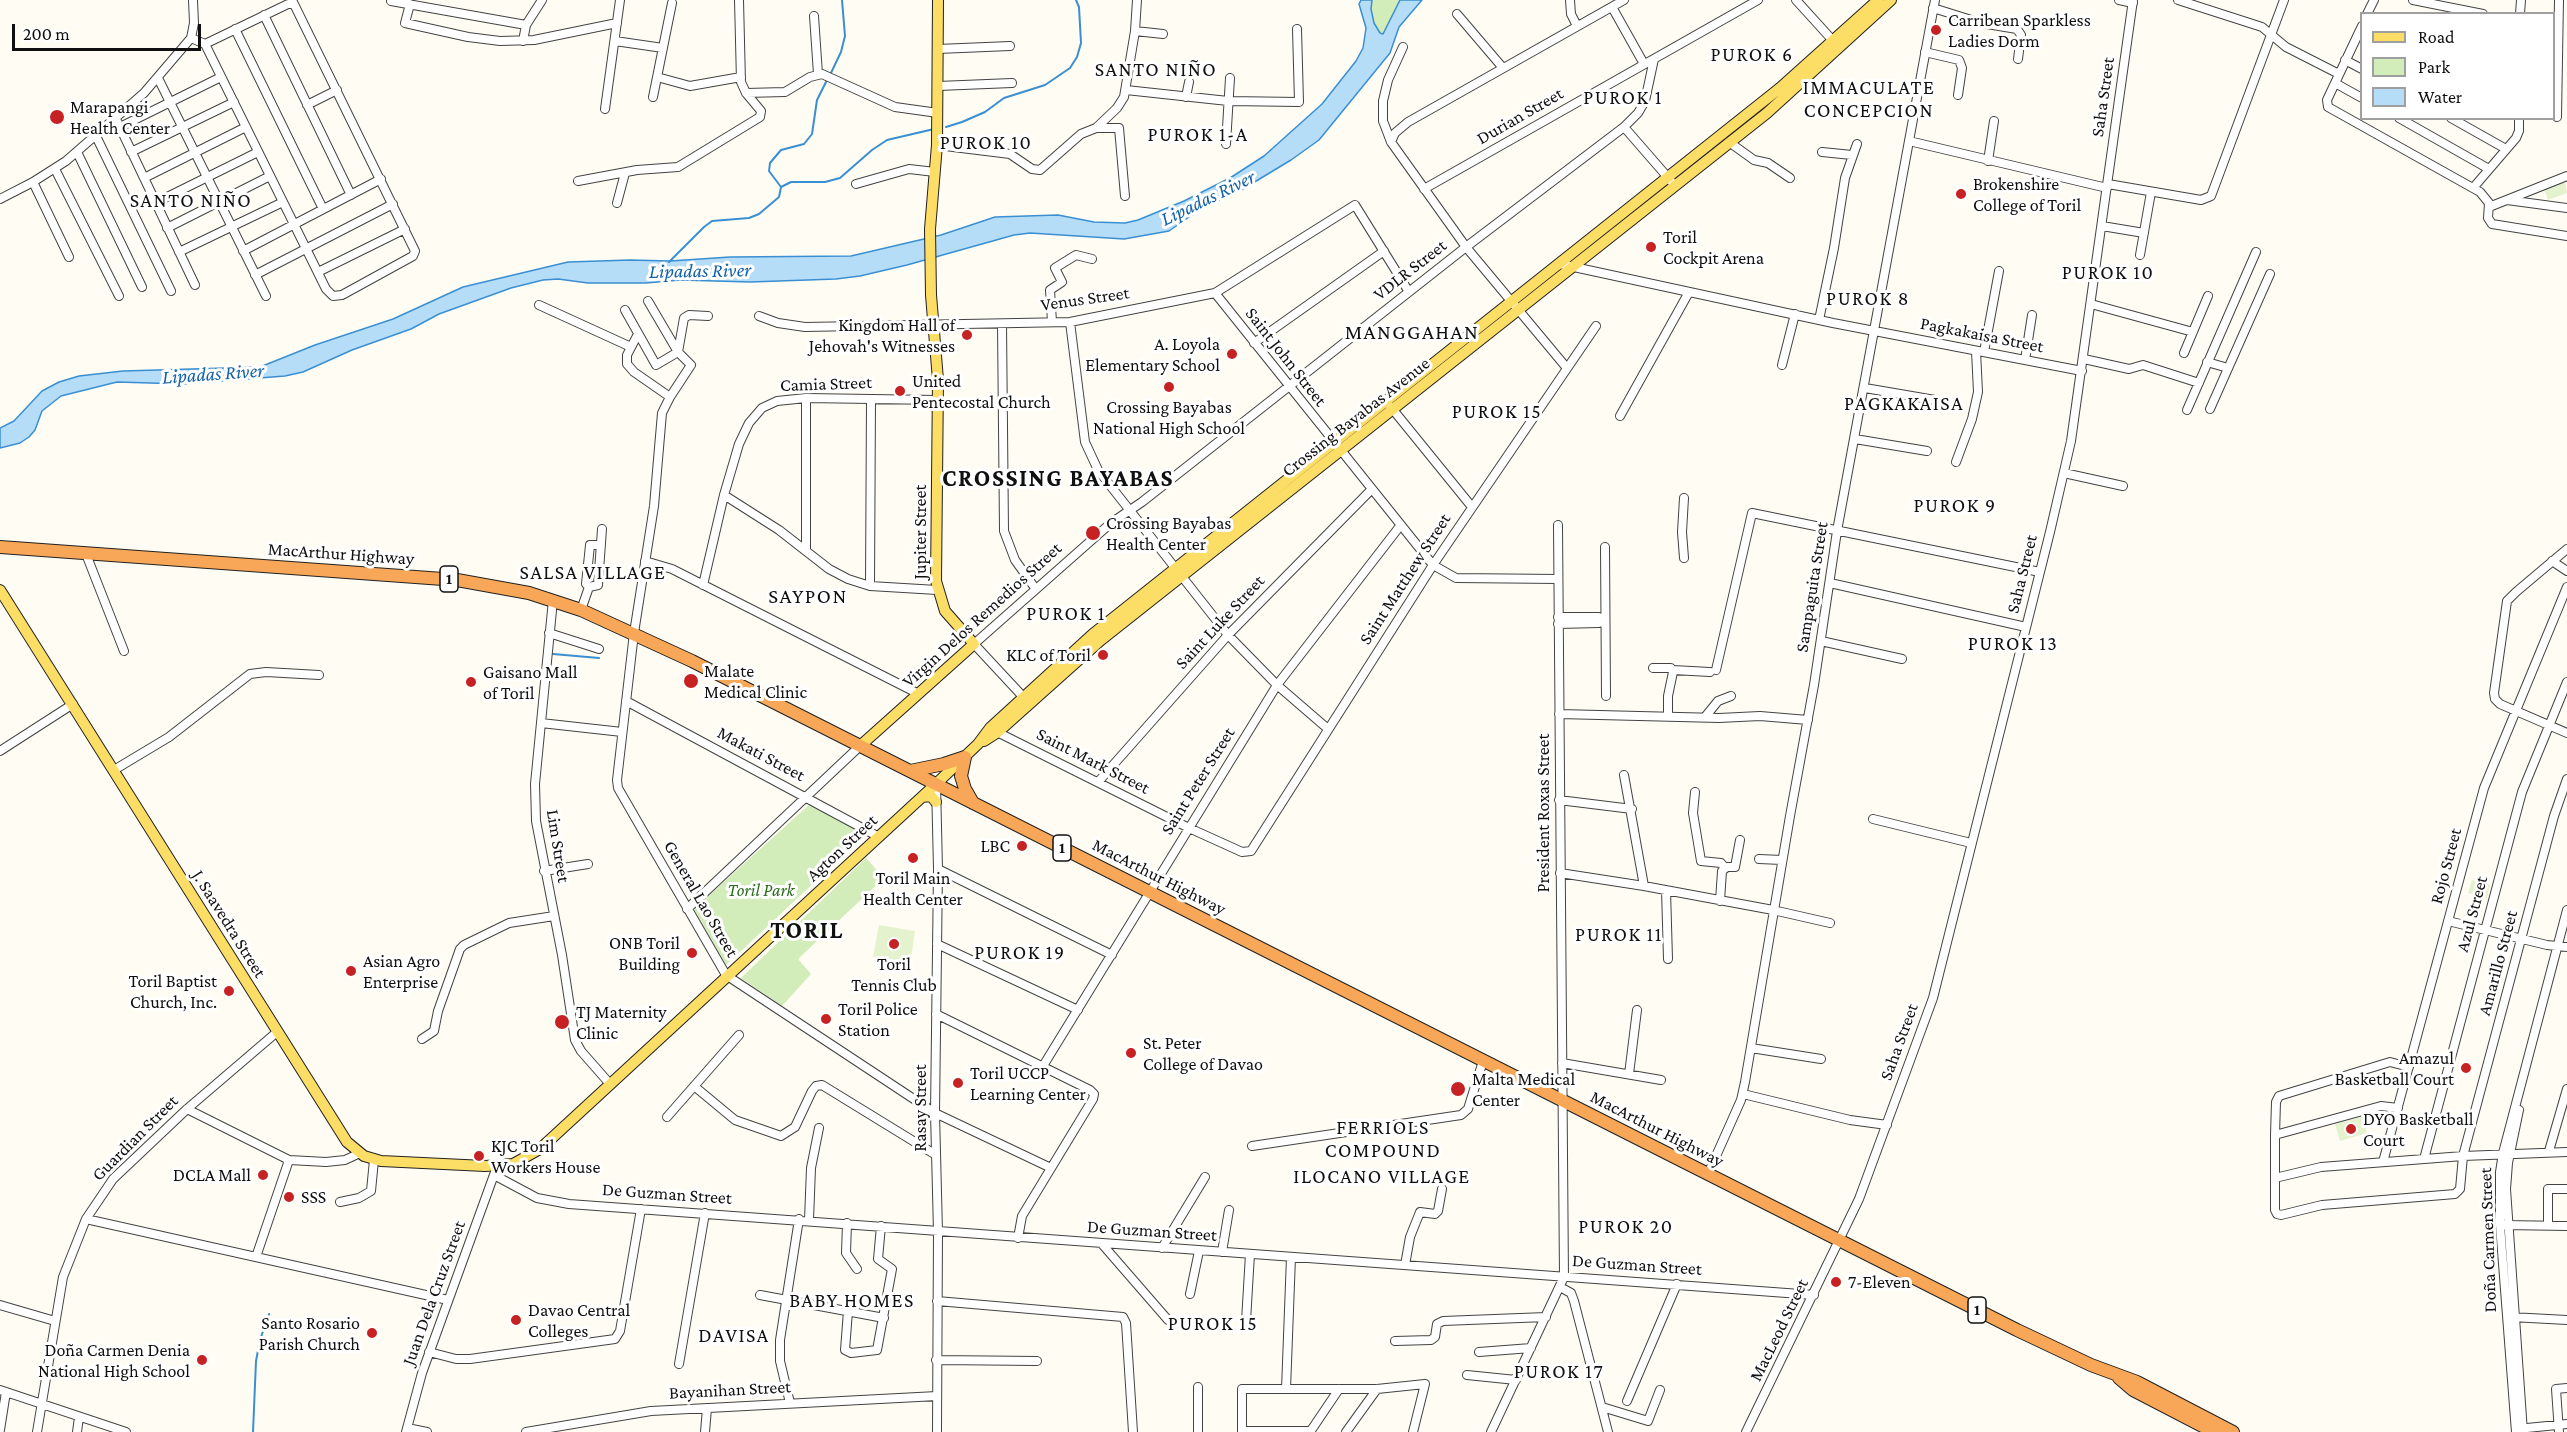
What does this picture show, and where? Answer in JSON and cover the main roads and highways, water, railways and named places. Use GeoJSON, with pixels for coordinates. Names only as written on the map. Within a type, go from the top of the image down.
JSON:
{"type":"FeatureCollection","features":[{"type":"Feature","properties":{"kind":"highway","name":"MacArthur Highway"},"geometry":{"type":"LineString","coordinates":[[1,549],[457,580],[508,588],[581,610],[634,633],[936,784],[2017,1330],[2116,1375],[2138,1382],[2233,1432]]}},
{"type":"Feature","properties":{"kind":"highway"},"geometry":{"type":"LineString","coordinates":[[910,771],[965,757]]}},
{"type":"Feature","properties":{"kind":"highway"},"geometry":{"type":"LineString","coordinates":[[965,757],[961,776],[965,789],[974,804]]}},
{"type":"Feature","properties":{"kind":"highway","name":"MacArthur Highway"},"geometry":{"type":"LineString","coordinates":[[2116,1375],[2133,1390],[2214,1432]]}},
{"type":"Feature","properties":{"kind":"main road","name":"Jupiter Street"},"geometry":{"type":"LineString","coordinates":[[938,0],[937,145],[930,229],[930,278],[937,400],[935,560],[937,590],[945,610],[974,644]]}},
{"type":"Feature","properties":{"kind":"main road","name":"Crossing Bayabas Avenue"},"geometry":{"type":"LineString","coordinates":[[1513,307],[1560,264],[1671,182],[1730,142],[1787,96],[1878,0]]}},
{"type":"Feature","properties":{"kind":"main road","name":"Crossing Bayabas Avenue"},"geometry":{"type":"LineString","coordinates":[[936,784],[1027,700],[1093,634],[1178,572],[1513,307],[1571,267],[1780,88],[1891,0]]}},
{"type":"Feature","properties":{"kind":"main road","name":"J. Saavedra Street"},"geometry":{"type":"LineString","coordinates":[[0,590],[342,1136],[360,1153],[374,1160],[496,1170]]}},
{"type":"Feature","properties":{"kind":"main road","name":"Virgin Delos Remedios Street"},"geometry":{"type":"LineString","coordinates":[[860,746],[974,644]]}},
{"type":"Feature","properties":{"kind":"main road","name":"Agton Street"},"geometry":{"type":"LineString","coordinates":[[496,1170],[533,1154],[936,784]]}},
{"type":"Feature","properties":{"kind":"main road"},"geometry":{"type":"LineString","coordinates":[[922,797],[931,796],[936,802]]}},
{"type":"Feature","properties":{"kind":"water","name":"Lipadas River"},"geometry":{"type":"Polygon","coordinates":[[[1361,0],[1372,0],[1374,23],[1383,34],[1400,0],[1422,0],[1399,27],[1390,53],[1319,140],[1291,160],[1243,189],[1202,208],[1169,231],[1124,239],[1030,233],[1014,235],[907,265],[836,279],[750,282],[680,280],[646,283],[543,280],[511,288],[439,314],[411,329],[352,350],[303,372],[285,376],[183,384],[117,382],[61,396],[42,411],[35,430],[29,437],[20,443],[0,448],[0,428],[14,421],[42,391],[59,382],[79,376],[123,371],[260,367],[315,345],[393,319],[463,287],[568,262],[851,256],[941,235],[995,217],[1058,215],[1094,222],[1125,223],[1138,220],[1184,201],[1230,178],[1264,156],[1322,104],[1356,61],[1363,48],[1366,28],[1359,4],[1361,0]]]}},
{"type":"Feature","properties":{"kind":"waterway"},"geometry":{"type":"LineString","coordinates":[[830,75],[841,52],[845,36],[842,0]]}},
{"type":"Feature","properties":{"kind":"waterway"},"geometry":{"type":"LineString","coordinates":[[946,127],[985,112],[1004,98],[1045,85],[1070,68],[1077,57],[1081,43],[1079,7],[1076,0]]}},
{"type":"Feature","properties":{"kind":"waterway","name":"Lipadas River"},"geometry":{"type":"LineString","coordinates":[[669,262],[712,221],[749,218],[759,214],[779,197],[781,187],[769,171],[770,163],[781,150],[804,144],[812,134],[817,100],[827,80]]}},
{"type":"Feature","properties":{"kind":"waterway"},"geometry":{"type":"LineString","coordinates":[[781,187],[791,182],[825,182],[840,178],[887,140],[934,129]]}},
{"type":"Feature","properties":{"kind":"waterway"},"geometry":{"type":"LineString","coordinates":[[553,654],[599,658]]}},
{"type":"Feature","properties":{"kind":"waterway"},"geometry":{"type":"LineString","coordinates":[[253,1432],[256,1361],[269,1314]]}},
{"type":"Feature","properties":{"kind":"place","name":"Carribean Sparkless Ladies Dorm"},"geometry":{"type":"Point","coordinates":[1936,30]}},
{"type":"Feature","properties":{"kind":"place","name":"Marapangi Health Center"},"geometry":{"type":"Point","coordinates":[57,117]}},
{"type":"Feature","properties":{"kind":"place","name":"Brokenshire College of Toril"},"geometry":{"type":"Point","coordinates":[1961,194]}},
{"type":"Feature","properties":{"kind":"place","name":"Toril Cockpit Arena"},"geometry":{"type":"Point","coordinates":[1651,247]}},
{"type":"Feature","properties":{"kind":"place","name":"Kingdom Hall of Jehovah's Witnesses"},"geometry":{"type":"Point","coordinates":[967,335]}},
{"type":"Feature","properties":{"kind":"place","name":"A. Loyola Elementary School"},"geometry":{"type":"Point","coordinates":[1232,354]}},
{"type":"Feature","properties":{"kind":"place","name":"Crossing Bayabas National High School"},"geometry":{"type":"Point","coordinates":[1169,387]}},
{"type":"Feature","properties":{"kind":"place","name":"United Pentecostal Church"},"geometry":{"type":"Point","coordinates":[900,391]}},
{"type":"Feature","properties":{"kind":"place","name":"Crossing Bayabas Health Center"},"geometry":{"type":"Point","coordinates":[1093,533]}},
{"type":"Feature","properties":{"kind":"place","name":"KLC of Toril"},"geometry":{"type":"Point","coordinates":[1103,655]}},
{"type":"Feature","properties":{"kind":"place","name":"Malate Medical Clinic"},"geometry":{"type":"Point","coordinates":[691,681]}},
{"type":"Feature","properties":{"kind":"place","name":"Gaisano Mall of Toril"},"geometry":{"type":"Point","coordinates":[471,682]}},
{"type":"Feature","properties":{"kind":"place","name":"LBC"},"geometry":{"type":"Point","coordinates":[1022,846]}},
{"type":"Feature","properties":{"kind":"place","name":"Toril Main Health Center"},"geometry":{"type":"Point","coordinates":[913,858]}},
{"type":"Feature","properties":{"kind":"place","name":"Toril Tennis Club"},"geometry":{"type":"Point","coordinates":[894,944]}},
{"type":"Feature","properties":{"kind":"place","name":"ONB Toril Building"},"geometry":{"type":"Point","coordinates":[692,953]}},
{"type":"Feature","properties":{"kind":"place","name":"Asian Agro Enterprise"},"geometry":{"type":"Point","coordinates":[351,971]}},
{"type":"Feature","properties":{"kind":"place","name":"Toril Baptist Church, Inc."},"geometry":{"type":"Point","coordinates":[229,991]}},
{"type":"Feature","properties":{"kind":"place","name":"Toril Police Station"},"geometry":{"type":"Point","coordinates":[826,1019]}},
{"type":"Feature","properties":{"kind":"place","name":"TJ Maternity Clinic"},"geometry":{"type":"Point","coordinates":[562,1022]}},
{"type":"Feature","properties":{"kind":"place","name":"St. Peter College of Davao"},"geometry":{"type":"Point","coordinates":[1131,1053]}},
{"type":"Feature","properties":{"kind":"place","name":"Amazul Basketball Court"},"geometry":{"type":"Point","coordinates":[2466,1068]}},
{"type":"Feature","properties":{"kind":"place","name":"Toril UCCP Learning Center"},"geometry":{"type":"Point","coordinates":[958,1083]}},
{"type":"Feature","properties":{"kind":"place","name":"Malta Medical Center"},"geometry":{"type":"Point","coordinates":[1458,1089]}},
{"type":"Feature","properties":{"kind":"place","name":"DYO Basketball Court"},"geometry":{"type":"Point","coordinates":[2351,1129]}},
{"type":"Feature","properties":{"kind":"place","name":"KJC Toril Workers House"},"geometry":{"type":"Point","coordinates":[479,1156]}},
{"type":"Feature","properties":{"kind":"place","name":"DCLA Mall"},"geometry":{"type":"Point","coordinates":[263,1175]}},
{"type":"Feature","properties":{"kind":"place","name":"SSS"},"geometry":{"type":"Point","coordinates":[289,1197]}},
{"type":"Feature","properties":{"kind":"place","name":"7-Eleven"},"geometry":{"type":"Point","coordinates":[1836,1282]}},
{"type":"Feature","properties":{"kind":"place","name":"Davao Central Colleges"},"geometry":{"type":"Point","coordinates":[516,1320]}},
{"type":"Feature","properties":{"kind":"place","name":"Santo Rosario Parish Church"},"geometry":{"type":"Point","coordinates":[372,1333]}},
{"type":"Feature","properties":{"kind":"place","name":"Doña Carmen Denia National High School"},"geometry":{"type":"Point","coordinates":[202,1360]}},
{"type":"Feature","properties":{"kind":"district","name":"PUROK 6"},"geometry":{"type":"Point","coordinates":[1752,55]}},
{"type":"Feature","properties":{"kind":"district","name":"SANTO NIÑO"},"geometry":{"type":"Point","coordinates":[1156,70]}},
{"type":"Feature","properties":{"kind":"district","name":"PUROK 1"},"geometry":{"type":"Point","coordinates":[1623,98]}},
{"type":"Feature","properties":{"kind":"district","name":"IMMACULATE CONCEPCION"},"geometry":{"type":"Point","coordinates":[1869,100]}},
{"type":"Feature","properties":{"kind":"district","name":"PUROK 1-A"},"geometry":{"type":"Point","coordinates":[1198,135]}},
{"type":"Feature","properties":{"kind":"district","name":"PUROK 10"},"geometry":{"type":"Point","coordinates":[986,143]}},
{"type":"Feature","properties":{"kind":"district","name":"SANTO NIÑO"},"geometry":{"type":"Point","coordinates":[191,201]}},
{"type":"Feature","properties":{"kind":"district","name":"PUROK 10"},"geometry":{"type":"Point","coordinates":[2108,273]}},
{"type":"Feature","properties":{"kind":"district","name":"PUROK 8"},"geometry":{"type":"Point","coordinates":[1868,299]}},
{"type":"Feature","properties":{"kind":"district","name":"MANGGAHAN"},"geometry":{"type":"Point","coordinates":[1412,333]}},
{"type":"Feature","properties":{"kind":"district","name":"PAGKAKAISA"},"geometry":{"type":"Point","coordinates":[1904,404]}},
{"type":"Feature","properties":{"kind":"district","name":"PUROK 15"},"geometry":{"type":"Point","coordinates":[1497,412]}},
{"type":"Feature","properties":{"kind":"district","name":"CROSSING BAYABAS"},"geometry":{"type":"Point","coordinates":[1058,479]}},
{"type":"Feature","properties":{"kind":"district","name":"PUROK 9"},"geometry":{"type":"Point","coordinates":[1955,506]}},
{"type":"Feature","properties":{"kind":"district","name":"SALSA VILLAGE"},"geometry":{"type":"Point","coordinates":[593,573]}},
{"type":"Feature","properties":{"kind":"district","name":"SAYPON"},"geometry":{"type":"Point","coordinates":[808,597]}},
{"type":"Feature","properties":{"kind":"district","name":"PUROK 1"},"geometry":{"type":"Point","coordinates":[1066,614]}},
{"type":"Feature","properties":{"kind":"district","name":"PUROK 13"},"geometry":{"type":"Point","coordinates":[2013,644]}},
{"type":"Feature","properties":{"kind":"district","name":"TORIL"},"geometry":{"type":"Point","coordinates":[807,931]}},
{"type":"Feature","properties":{"kind":"district","name":"PUROK 11"},"geometry":{"type":"Point","coordinates":[1619,935]}},
{"type":"Feature","properties":{"kind":"district","name":"PUROK 19"},"geometry":{"type":"Point","coordinates":[1020,953]}},
{"type":"Feature","properties":{"kind":"district","name":"FERRIOLS COMPOUND"},"geometry":{"type":"Point","coordinates":[1383,1140]}},
{"type":"Feature","properties":{"kind":"district","name":"ILOCANO VILLAGE"},"geometry":{"type":"Point","coordinates":[1382,1177]}},
{"type":"Feature","properties":{"kind":"district","name":"PUROK 20"},"geometry":{"type":"Point","coordinates":[1626,1227]}},
{"type":"Feature","properties":{"kind":"district","name":"BABY HOMES"},"geometry":{"type":"Point","coordinates":[852,1301]}},
{"type":"Feature","properties":{"kind":"district","name":"PUROK 15"},"geometry":{"type":"Point","coordinates":[1213,1324]}},
{"type":"Feature","properties":{"kind":"district","name":"DAVISA"},"geometry":{"type":"Point","coordinates":[734,1336]}},
{"type":"Feature","properties":{"kind":"district","name":"PUROK 17"},"geometry":{"type":"Point","coordinates":[1559,1372]}},
{"type":"Feature","properties":{"kind":"park label","name":"Toril Park"},"geometry":{"type":"Point","coordinates":[761,890]}}]}
